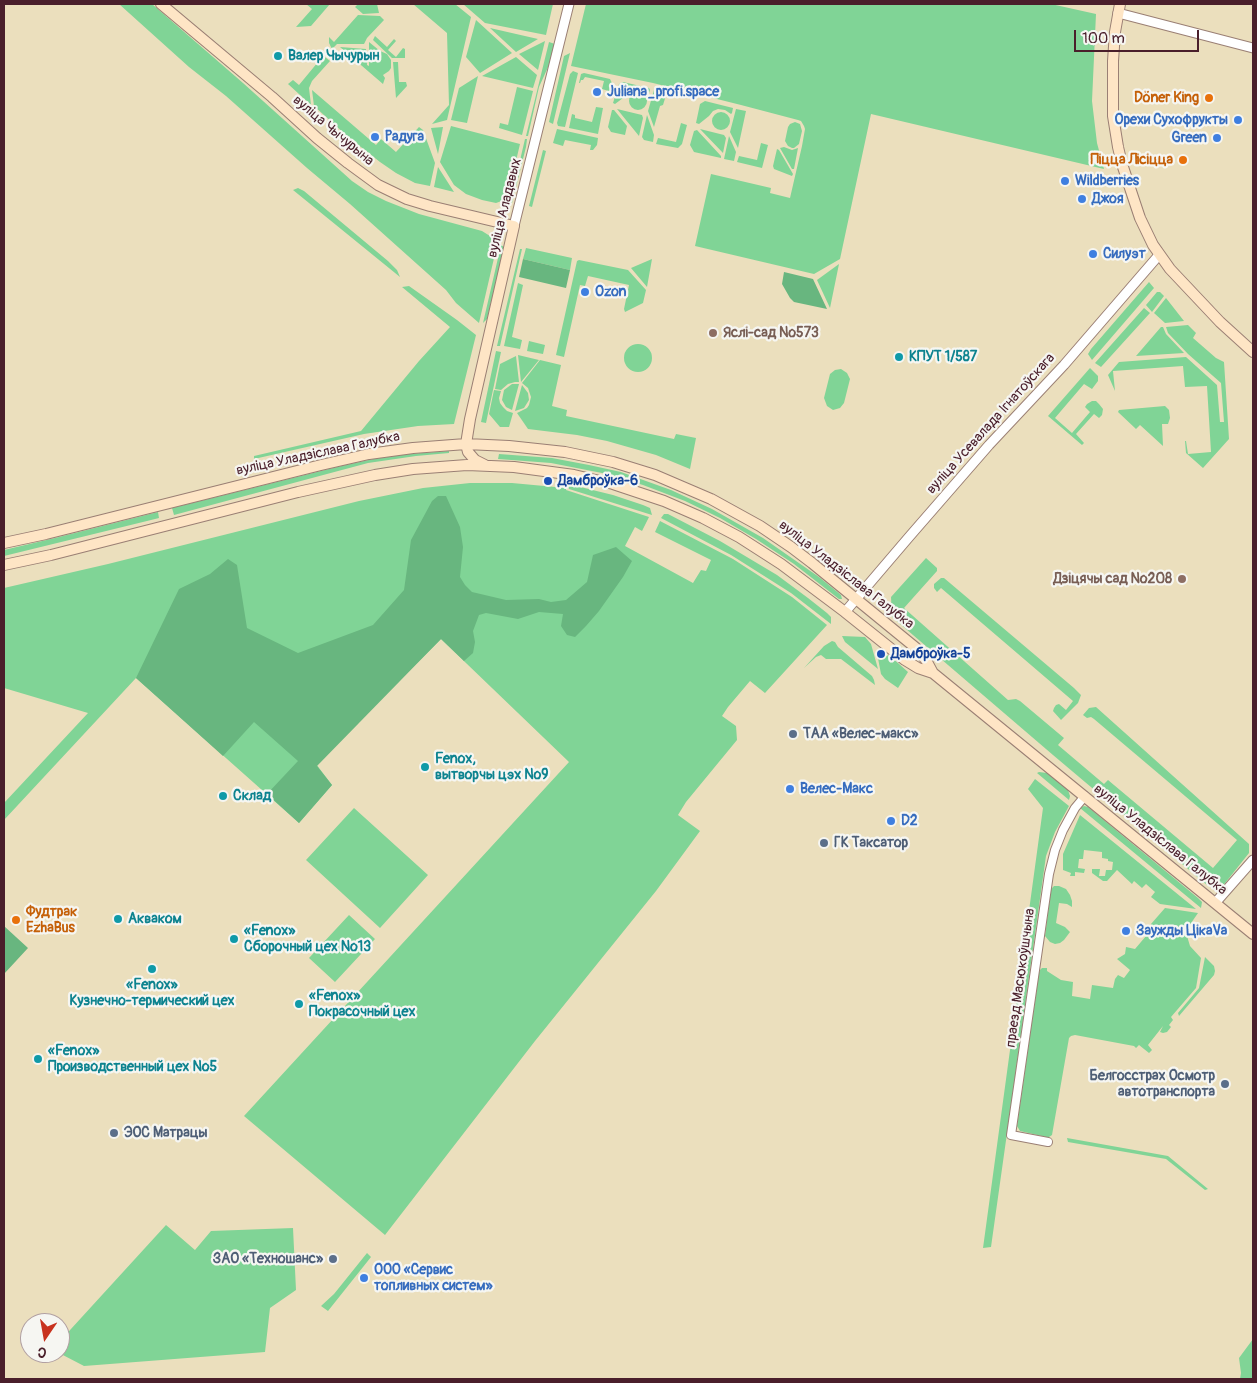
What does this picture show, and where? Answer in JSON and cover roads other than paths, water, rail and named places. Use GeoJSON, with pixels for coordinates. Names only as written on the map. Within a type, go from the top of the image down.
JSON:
{"type":"FeatureCollection","features":[{"type":"Feature","properties":{"kind":"main road","name":"вуліца Чычурына"},"geometry":{"type":"LineString","coordinates":[[161,4],[272,97],[317,138],[378,185],[407,199],[430,206],[514,226]]}},
{"type":"Feature","properties":{"kind":"main road"},"geometry":{"type":"LineString","coordinates":[[1119,9],[1115,32],[1112,84],[1114,116],[1118,147],[1140,218],[1159,255],[1174,275],[1253,352]]}},
{"type":"Feature","properties":{"kind":"main road","name":"вуліца Аладавых"},"geometry":{"type":"LineString","coordinates":[[468,447],[471,424],[514,226]]}},
{"type":"Feature","properties":{"kind":"main road"},"geometry":{"type":"LineString","coordinates":[[471,424],[478,437],[489,445]]}},
{"type":"Feature","properties":{"kind":"main road","name":"вуліца Уладзіслава Галубка"},"geometry":{"type":"LineString","coordinates":[[4,543],[369,454],[413,448],[489,445],[544,449],[586,455],[672,482],[726,507],[760,526],[791,547],[857,598],[916,648],[926,660],[933,673]]}},
{"type":"Feature","properties":{"kind":"main road"},"geometry":{"type":"LineString","coordinates":[[454,466],[460,462],[468,447],[478,462],[486,465]]}},
{"type":"Feature","properties":{"kind":"main road","name":"вуліца Уладзіслава Галубка"},"geometry":{"type":"LineString","coordinates":[[4,565],[325,486],[395,472],[486,465],[538,469],[613,484],[664,501],[703,518],[739,537],[788,569],[904,660],[918,668],[933,673],[1253,934]]}},
{"type":"Feature","properties":{"kind":"street","name":"вуліца Аладавых"},"geometry":{"type":"LineString","coordinates":[[514,226],[569,4]]}},
{"type":"Feature","properties":{"kind":"street"},"geometry":{"type":"LineString","coordinates":[[1119,9],[1253,48]]}},
{"type":"Feature","properties":{"kind":"street","name":"вуліца Усевалада Ігнатоўскага"},"geometry":{"type":"LineString","coordinates":[[845,612],[915,530],[1064,365],[1159,255]]}},
{"type":"Feature","properties":{"kind":"street","name":"праезд Масюкоўшчына"},"geometry":{"type":"LineString","coordinates":[[1048,1142],[1011,1136],[1049,874],[1055,850],[1066,823],[1074,808],[1085,796]]}},
{"type":"Feature","properties":{"kind":"street"},"geometry":{"type":"LineString","coordinates":[[1216,902],[1253,860]]}},
{"type":"Feature","properties":{"kind":"place","name":"Валер Чычурын"},"geometry":{"type":"Point","coordinates":[278,56]}},
{"type":"Feature","properties":{"kind":"place","name":"Juliana_profi.space"},"geometry":{"type":"Point","coordinates":[597,92]}},
{"type":"Feature","properties":{"kind":"place","name":"Döner King"},"geometry":{"type":"Point","coordinates":[1209,98]}},
{"type":"Feature","properties":{"kind":"place","name":"Орехи Сухофрукты"},"geometry":{"type":"Point","coordinates":[1238,120]}},
{"type":"Feature","properties":{"kind":"place","name":"Радуга"},"geometry":{"type":"Point","coordinates":[375,137]}},
{"type":"Feature","properties":{"kind":"place","name":"Green"},"geometry":{"type":"Point","coordinates":[1217,138]}},
{"type":"Feature","properties":{"kind":"place","name":"Піцца Лісіцца"},"geometry":{"type":"Point","coordinates":[1183,160]}},
{"type":"Feature","properties":{"kind":"place","name":"Wildberries"},"geometry":{"type":"Point","coordinates":[1065,181]}},
{"type":"Feature","properties":{"kind":"place","name":"Джоя"},"geometry":{"type":"Point","coordinates":[1082,199]}},
{"type":"Feature","properties":{"kind":"place","name":"Силуэт"},"geometry":{"type":"Point","coordinates":[1093,254]}},
{"type":"Feature","properties":{"kind":"place","name":"Ozon"},"geometry":{"type":"Point","coordinates":[585,292]}},
{"type":"Feature","properties":{"kind":"place","name":"Яслі-сад №573"},"geometry":{"type":"Point","coordinates":[713,333]}},
{"type":"Feature","properties":{"kind":"place","name":"КПУТ 1/587"},"geometry":{"type":"Point","coordinates":[899,357]}},
{"type":"Feature","properties":{"kind":"place","name":"Дамброўка-6"},"geometry":{"type":"Point","coordinates":[548,481]}},
{"type":"Feature","properties":{"kind":"place","name":"Дзіцячы сад №208"},"geometry":{"type":"Point","coordinates":[1182,579]}},
{"type":"Feature","properties":{"kind":"place","name":"Дамброўка-5"},"geometry":{"type":"Point","coordinates":[881,654]}},
{"type":"Feature","properties":{"kind":"place","name":"ТАА «Велес-макс»"},"geometry":{"type":"Point","coordinates":[793,734]}},
{"type":"Feature","properties":{"kind":"place","name":"Fenox, вытворчы цэх №9"},"geometry":{"type":"Point","coordinates":[425,767]}},
{"type":"Feature","properties":{"kind":"place","name":"Велес-Макс"},"geometry":{"type":"Point","coordinates":[790,789]}},
{"type":"Feature","properties":{"kind":"place","name":"Склад"},"geometry":{"type":"Point","coordinates":[223,796]}},
{"type":"Feature","properties":{"kind":"place","name":"D2"},"geometry":{"type":"Point","coordinates":[891,821]}},
{"type":"Feature","properties":{"kind":"place","name":"ГК Таксатор"},"geometry":{"type":"Point","coordinates":[824,843]}},
{"type":"Feature","properties":{"kind":"place","name":"Акваком"},"geometry":{"type":"Point","coordinates":[118,919]}},
{"type":"Feature","properties":{"kind":"place","name":"Фудтрак EzhaBus"},"geometry":{"type":"Point","coordinates":[16,920]}},
{"type":"Feature","properties":{"kind":"place","name":"Заужды ЦікаVа"},"geometry":{"type":"Point","coordinates":[1126,931]}},
{"type":"Feature","properties":{"kind":"place","name":"«Fenox» Сборочный цех №13"},"geometry":{"type":"Point","coordinates":[234,939]}},
{"type":"Feature","properties":{"kind":"place","name":"«Fenox» Кузнечно-термический цех"},"geometry":{"type":"Point","coordinates":[152,969]}},
{"type":"Feature","properties":{"kind":"place","name":"«Fenox» Покрасочный цех"},"geometry":{"type":"Point","coordinates":[299,1004]}},
{"type":"Feature","properties":{"kind":"place","name":"«Fenox» Производственный цех №5"},"geometry":{"type":"Point","coordinates":[38,1059]}},
{"type":"Feature","properties":{"kind":"place","name":"Белгосстрах Осмотр автотранспорта"},"geometry":{"type":"Point","coordinates":[1225,1084]}},
{"type":"Feature","properties":{"kind":"place","name":"ЭОС Матрацы"},"geometry":{"type":"Point","coordinates":[114,1133]}},
{"type":"Feature","properties":{"kind":"place","name":"ЗАО «Техношанс»"},"geometry":{"type":"Point","coordinates":[333,1259]}},
{"type":"Feature","properties":{"kind":"place","name":"ООО «Сервис топливных систем»"},"geometry":{"type":"Point","coordinates":[364,1278]}}]}
